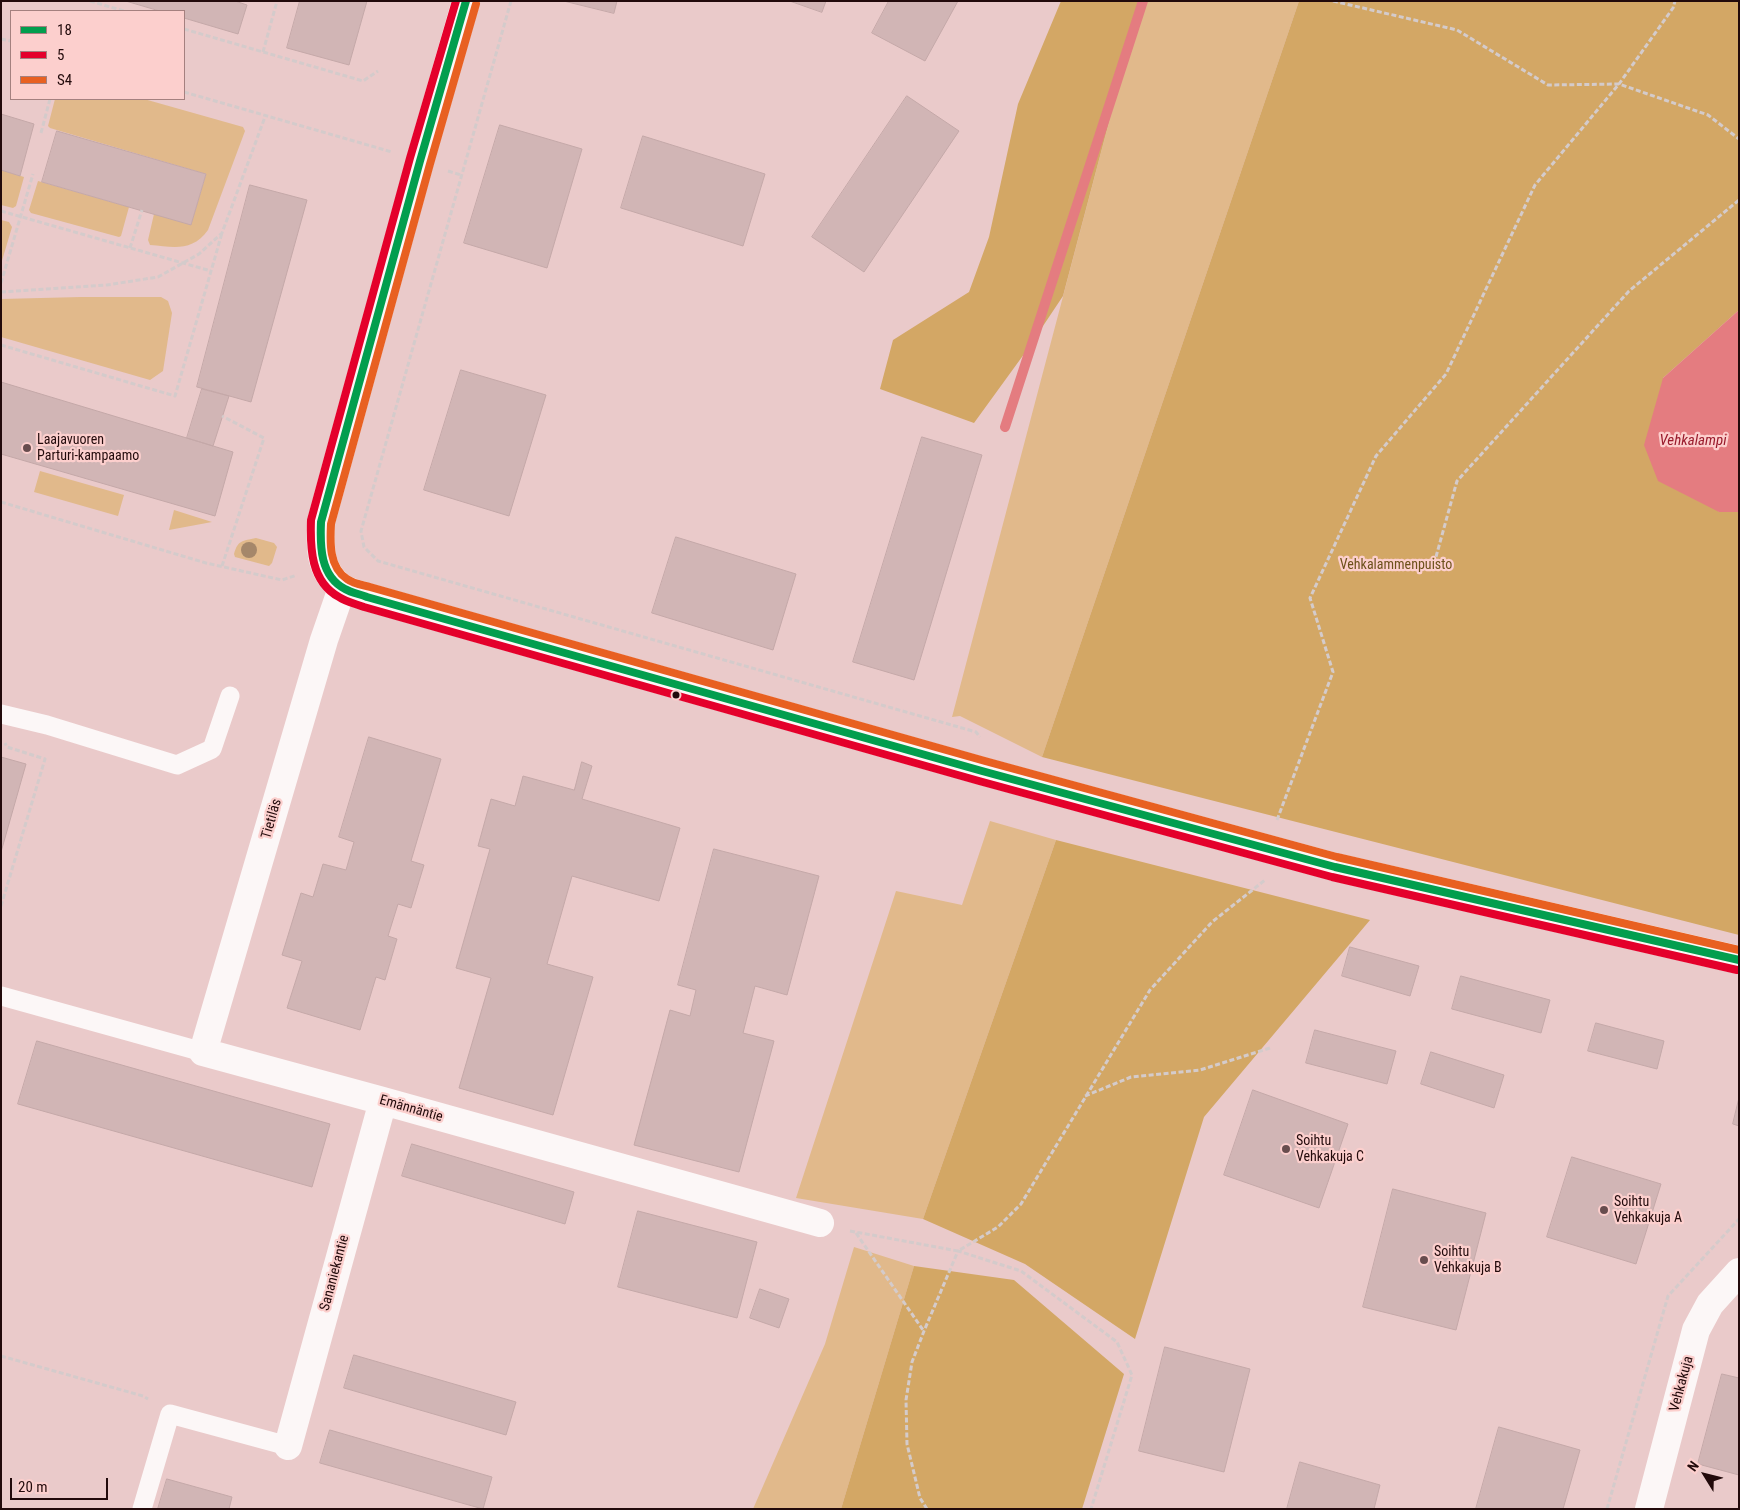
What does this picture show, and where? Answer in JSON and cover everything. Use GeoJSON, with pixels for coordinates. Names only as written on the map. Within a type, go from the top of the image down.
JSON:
{"type":"FeatureCollection","features":[{"type":"Feature","properties":{"kind":"street"},"geometry":{"type":"LineString","coordinates":[[466,1],[420,161],[322,522],[320,546],[324,567],[331,578],[342,588],[367,597],[982,771],[1267,848],[1335,866],[1739,960]]}},
{"type":"Feature","properties":{"kind":"street","name":"Tietiläs"},"geometry":{"type":"LineString","coordinates":[[203,1052],[321,650],[342,588]]}},
{"type":"Feature","properties":{"kind":"street","name":"Emännäntie"},"geometry":{"type":"LineString","coordinates":[[203,1052],[820,1223]]}},
{"type":"Feature","properties":{"kind":"street","name":"Sananiekantie"},"geometry":{"type":"LineString","coordinates":[[288,1446],[383,1101]]}},
{"type":"Feature","properties":{"kind":"street","name":"Vehkakuja"},"geometry":{"type":"LineString","coordinates":[[1649,1509],[1696,1330],[1710,1304],[1739,1272]]}},
{"type":"Feature","properties":{"kind":"lane"},"geometry":{"type":"LineString","coordinates":[[1,714],[47,725],[177,765],[212,749],[230,696]]}},
{"type":"Feature","properties":{"kind":"lane","name":"Emännäntie"},"geometry":{"type":"LineString","coordinates":[[1,996],[203,1052]]}},
{"type":"Feature","properties":{"kind":"lane"},"geometry":{"type":"LineString","coordinates":[[142,1509],[170,1414],[288,1446]]}},
{"type":"Feature","properties":{"kind":"path"},"geometry":{"type":"LineString","coordinates":[[90,1],[121,10]]}},
{"type":"Feature","properties":{"kind":"path"},"geometry":{"type":"LineString","coordinates":[[263,52],[277,1]]}},
{"type":"Feature","properties":{"kind":"path"},"geometry":{"type":"LineString","coordinates":[[511,1],[361,531],[364,547],[378,561],[976,732],[988,746],[982,771]]}},
{"type":"Feature","properties":{"kind":"path"},"geometry":{"type":"LineString","coordinates":[[1333,1],[1457,30],[1548,85],[1619,84],[1708,115],[1739,139]]}},
{"type":"Feature","properties":{"kind":"path"},"geometry":{"type":"LineString","coordinates":[[1267,848],[1333,672],[1310,598],[1376,456],[1446,374],[1534,185],[1619,84],[1675,1]]}},
{"type":"Feature","properties":{"kind":"path"},"geometry":{"type":"LineString","coordinates":[[185,29],[363,82],[378,71]]}},
{"type":"Feature","properties":{"kind":"path"},"geometry":{"type":"LineString","coordinates":[[185,92],[397,154]]}},
{"type":"Feature","properties":{"kind":"path"},"geometry":{"type":"LineString","coordinates":[[42,133],[50,100]]}},
{"type":"Feature","properties":{"kind":"path"},"geometry":{"type":"LineString","coordinates":[[1,344],[175,396],[222,232],[265,117]]}},
{"type":"Feature","properties":{"kind":"path"},"geometry":{"type":"LineString","coordinates":[[1,283],[33,174]]}},
{"type":"Feature","properties":{"kind":"path"},"geometry":{"type":"LineString","coordinates":[[1434,564],[1457,481],[1629,291],[1739,200]]}},
{"type":"Feature","properties":{"kind":"path"},"geometry":{"type":"LineString","coordinates":[[130,248],[142,210]]}},
{"type":"Feature","properties":{"kind":"path"},"geometry":{"type":"LineString","coordinates":[[1,211],[211,271]]}},
{"type":"Feature","properties":{"kind":"path"},"geometry":{"type":"LineString","coordinates":[[1,292],[115,284],[158,277],[199,254],[222,232]]}},
{"type":"Feature","properties":{"kind":"path"},"geometry":{"type":"LineString","coordinates":[[222,416],[264,438],[222,566]]}},
{"type":"Feature","properties":{"kind":"path"},"geometry":{"type":"LineString","coordinates":[[1,502],[222,566],[282,580],[324,567]]}},
{"type":"Feature","properties":{"kind":"path"},"geometry":{"type":"LineString","coordinates":[[1,906],[45,760],[8,747]]}},
{"type":"Feature","properties":{"kind":"path"},"geometry":{"type":"LineString","coordinates":[[927,1509],[920,1498],[907,1444],[906,1400],[912,1362],[958,1251],[998,1227],[1021,1204],[1150,990],[1212,922],[1265,880]]}},
{"type":"Feature","properties":{"kind":"path"},"geometry":{"type":"LineString","coordinates":[[1085,1096],[1131,1077],[1200,1070],[1270,1048]]}},
{"type":"Feature","properties":{"kind":"path"},"geometry":{"type":"LineString","coordinates":[[820,1223],[855,1232],[958,1251],[1021,1271],[1117,1342],[1132,1375],[1090,1509]]}},
{"type":"Feature","properties":{"kind":"path"},"geometry":{"type":"LineString","coordinates":[[855,1232],[924,1331]]}},
{"type":"Feature","properties":{"kind":"path"},"geometry":{"type":"LineString","coordinates":[[1,1356],[143,1396],[170,1414]]}},
{"type":"Feature","properties":{"kind":"shaded area"},"geometry":{"type":"Polygon","coordinates":[[[1141,1],[1299,1],[1042,757],[960,716],[952,717],[1141,1]]]}},
{"type":"Feature","properties":{"kind":"shaded area"},"geometry":{"type":"Polygon","coordinates":[[[55,100],[148,100],[243,127],[245,131],[208,230],[196,242],[175,247],[150,245],[148,240],[154,214],[191,224],[206,174],[48,126],[55,100]]]}},
{"type":"Feature","properties":{"kind":"shaded area"},"geometry":{"type":"Polygon","coordinates":[[[1,170],[24,177],[16,206],[13,208],[1,205],[1,170]]]}},
{"type":"Feature","properties":{"kind":"shaded area"},"geometry":{"type":"Polygon","coordinates":[[[38,181],[129,207],[121,236],[31,213],[29,210],[38,181]]]}},
{"type":"Feature","properties":{"kind":"shaded area"},"geometry":{"type":"Polygon","coordinates":[[[1,220],[9,222],[12,227],[1,264],[1,220]]]}},
{"type":"Feature","properties":{"kind":"shaded area"},"geometry":{"type":"Polygon","coordinates":[[[161,297],[168,301],[172,313],[163,371],[150,380],[1,337],[1,299],[161,297]]]}},
{"type":"Feature","properties":{"kind":"shaded area"},"geometry":{"type":"Polygon","coordinates":[[[40,471],[124,495],[118,516],[34,492],[40,471]]]}},
{"type":"Feature","properties":{"kind":"shaded area"},"geometry":{"type":"Polygon","coordinates":[[[174,510],[212,522],[169,530],[174,510]]]}},
{"type":"Feature","properties":{"kind":"shaded area"},"geometry":{"type":"Polygon","coordinates":[[[256,538],[274,543],[277,547],[272,563],[269,566],[235,557],[234,554],[239,544],[256,538]]]}},
{"type":"Feature","properties":{"kind":"shaded area"},"geometry":{"type":"Polygon","coordinates":[[[990,821],[1056,840],[923,1219],[796,1198],[896,891],[962,905],[990,821]]]}},
{"type":"Feature","properties":{"kind":"shaded area"},"geometry":{"type":"Polygon","coordinates":[[[854,1247],[914,1266],[841,1509],[753,1509],[825,1344],[854,1247]]]}},
{"type":"Feature","properties":{"kind":"green space"},"geometry":{"type":"Polygon","coordinates":[[[1061,1],[1141,1],[1063,296],[1027,350],[974,423],[880,389],[893,340],[969,292],[989,237],[1018,104],[1061,1]]]}},
{"type":"Feature","properties":{"kind":"green space","name":"Vehkalammenpuisto"},"geometry":{"type":"Polygon","coordinates":[[[1299,1],[1739,1],[1739,310],[1663,378],[1719,512],[1739,512],[1739,935],[1042,757],[1299,1]]]}},
{"type":"Feature","properties":{"kind":"green space"},"geometry":{"type":"Polygon","coordinates":[[[1056,840],[1370,920],[1204,1117],[1135,1339],[1025,1264],[923,1219],[1056,840]]]}},
{"type":"Feature","properties":{"kind":"green space"},"geometry":{"type":"Polygon","coordinates":[[[914,1266],[1014,1280],[1124,1374],[1082,1509],[841,1509],[914,1266]]]}},
{"type":"Feature","properties":{"kind":"water","name":"Vehkalampi"},"geometry":{"type":"Polygon","coordinates":[[[1739,310],[1739,512],[1719,512],[1658,481],[1644,445],[1663,378],[1739,310]]]}},
{"type":"Feature","properties":{"kind":"building"},"geometry":{"type":"Polygon","coordinates":[[[126,1],[235,1],[247,5],[238,34],[185,18],[185,10],[157,10],[126,1]]]}},
{"type":"Feature","properties":{"kind":"building"},"geometry":{"type":"Polygon","coordinates":[[[300,1],[367,1],[349,65],[287,48],[300,1]]]}},
{"type":"Feature","properties":{"kind":"building"},"geometry":{"type":"Polygon","coordinates":[[[564,1],[617,1],[614,13],[564,1]]]}},
{"type":"Feature","properties":{"kind":"building"},"geometry":{"type":"Polygon","coordinates":[[[790,1],[826,1],[822,12],[790,1]]]}},
{"type":"Feature","properties":{"kind":"building"},"geometry":{"type":"Polygon","coordinates":[[[889,1],[958,1],[925,61],[872,33],[889,1]]]}},
{"type":"Feature","properties":{"kind":"building"},"geometry":{"type":"Polygon","coordinates":[[[907,96],[959,131],[864,272],[812,237],[907,96]]]}},
{"type":"Feature","properties":{"kind":"building"},"geometry":{"type":"Polygon","coordinates":[[[1,114],[34,124],[20,176],[1,170],[1,114]]]}},
{"type":"Feature","properties":{"kind":"building"},"geometry":{"type":"Polygon","coordinates":[[[500,125],[582,149],[547,268],[464,243],[500,125]]]}},
{"type":"Feature","properties":{"kind":"building"},"geometry":{"type":"Polygon","coordinates":[[[57,131],[206,174],[191,225],[42,182],[57,131]]]}},
{"type":"Feature","properties":{"kind":"building"},"geometry":{"type":"Polygon","coordinates":[[[643,136],[765,174],[743,246],[621,208],[643,136]]]}},
{"type":"Feature","properties":{"kind":"building"},"geometry":{"type":"Polygon","coordinates":[[[250,185],[307,200],[251,402],[197,387],[250,185]]]}},
{"type":"Feature","properties":{"kind":"building"},"geometry":{"type":"Polygon","coordinates":[[[461,370],[546,395],[509,516],[424,490],[461,370]]]}},
{"type":"Feature","properties":{"kind":"building"},"geometry":{"type":"Polygon","coordinates":[[[1,382],[233,452],[215,516],[1,454],[1,382]]]}},
{"type":"Feature","properties":{"kind":"building"},"geometry":{"type":"Polygon","coordinates":[[[202,389],[229,396],[213,446],[187,438],[202,389]]]}},
{"type":"Feature","properties":{"kind":"building"},"geometry":{"type":"Polygon","coordinates":[[[922,437],[982,455],[914,680],[853,662],[922,437]]]}},
{"type":"Feature","properties":{"kind":"building"},"geometry":{"type":"Polygon","coordinates":[[[676,537],[796,574],[773,650],[652,613],[676,537]]]}},
{"type":"Feature","properties":{"kind":"building"},"geometry":{"type":"Polygon","coordinates":[[[369,737],[441,759],[411,861],[424,865],[411,908],[398,904],[388,936],[397,939],[385,980],[376,977],[360,1030],[287,1008],[302,961],[282,955],[301,893],[313,897],[323,864],[346,870],[354,842],[339,837],[369,737]]]}},
{"type":"Feature","properties":{"kind":"building"},"geometry":{"type":"Polygon","coordinates":[[[1,757],[26,764],[1,852],[1,757]]]}},
{"type":"Feature","properties":{"kind":"building"},"geometry":{"type":"Polygon","coordinates":[[[582,762],[592,766],[582,799],[680,828],[659,901],[572,876],[547,964],[593,977],[553,1115],[459,1088],[491,978],[456,968],[490,849],[478,846],[491,799],[515,806],[523,776],[574,790],[582,762]]]}},
{"type":"Feature","properties":{"kind":"building"},"geometry":{"type":"Polygon","coordinates":[[[714,849],[819,876],[787,995],[755,986],[743,1033],[774,1041],[739,1172],[634,1145],[670,1010],[690,1016],[696,990],[678,985],[714,849]]]}},
{"type":"Feature","properties":{"kind":"building"},"geometry":{"type":"Polygon","coordinates":[[[1350,947],[1419,966],[1410,996],[1342,976],[1350,947]]]}},
{"type":"Feature","properties":{"kind":"building"},"geometry":{"type":"Polygon","coordinates":[[[1461,976],[1550,1000],[1541,1033],[1452,1009],[1461,976]]]}},
{"type":"Feature","properties":{"kind":"building"},"geometry":{"type":"Polygon","coordinates":[[[1596,1023],[1664,1041],[1657,1069],[1588,1051],[1596,1023]]]}},
{"type":"Feature","properties":{"kind":"building"},"geometry":{"type":"Polygon","coordinates":[[[1315,1030],[1396,1051],[1387,1084],[1306,1063],[1315,1030]]]}},
{"type":"Feature","properties":{"kind":"building"},"geometry":{"type":"Polygon","coordinates":[[[37,1041],[330,1124],[312,1187],[18,1104],[37,1041]]]}},
{"type":"Feature","properties":{"kind":"building"},"geometry":{"type":"Polygon","coordinates":[[[1431,1052],[1504,1075],[1494,1108],[1421,1084],[1431,1052]]]}},
{"type":"Feature","properties":{"kind":"building","name":"Soihtu Vehkakuja C"},"geometry":{"type":"Polygon","coordinates":[[[1253,1090],[1348,1124],[1319,1208],[1224,1175],[1253,1090]]]}},
{"type":"Feature","properties":{"kind":"building"},"geometry":{"type":"Polygon","coordinates":[[[1739,1098],[1739,1126],[1733,1124],[1739,1098]]]}},
{"type":"Feature","properties":{"kind":"building"},"geometry":{"type":"Polygon","coordinates":[[[412,1144],[574,1192],[565,1224],[402,1176],[412,1144]]]}},
{"type":"Feature","properties":{"kind":"building","name":"Soihtu Vehkakuja A"},"geometry":{"type":"Polygon","coordinates":[[[1572,1157],[1661,1184],[1636,1264],[1547,1237],[1572,1157]]]}},
{"type":"Feature","properties":{"kind":"building","name":"Soihtu Vehkakuja B"},"geometry":{"type":"Polygon","coordinates":[[[1393,1189],[1486,1213],[1456,1330],[1363,1307],[1393,1189]]]}},
{"type":"Feature","properties":{"kind":"building"},"geometry":{"type":"Polygon","coordinates":[[[638,1211],[757,1242],[737,1318],[618,1287],[638,1211]]]}},
{"type":"Feature","properties":{"kind":"building"},"geometry":{"type":"Polygon","coordinates":[[[760,1289],[789,1299],[779,1328],[750,1318],[760,1289]]]}},
{"type":"Feature","properties":{"kind":"building"},"geometry":{"type":"Polygon","coordinates":[[[1165,1347],[1250,1369],[1224,1472],[1139,1451],[1165,1347]]]}},
{"type":"Feature","properties":{"kind":"building"},"geometry":{"type":"Polygon","coordinates":[[[354,1355],[516,1402],[506,1435],[344,1388],[354,1355]]]}},
{"type":"Feature","properties":{"kind":"building"},"geometry":{"type":"Polygon","coordinates":[[[1722,1374],[1739,1378],[1739,1475],[1698,1464],[1722,1374]]]}},
{"type":"Feature","properties":{"kind":"building"},"geometry":{"type":"Polygon","coordinates":[[[1499,1427],[1580,1450],[1563,1509],[1476,1509],[1499,1427]]]}},
{"type":"Feature","properties":{"kind":"building"},"geometry":{"type":"Polygon","coordinates":[[[330,1430],[492,1477],[483,1509],[320,1463],[330,1430]]]}},
{"type":"Feature","properties":{"kind":"building"},"geometry":{"type":"Polygon","coordinates":[[[1300,1462],[1380,1485],[1374,1509],[1287,1509],[1300,1462]]]}},
{"type":"Feature","properties":{"kind":"building"},"geometry":{"type":"Polygon","coordinates":[[[167,1479],[232,1497],[229,1509],[158,1509],[167,1479]]]}},
{"type":"Feature","properties":{"kind":"waterway"},"geometry":{"type":"LineString","coordinates":[[1005,427],[1143,1]]}},
{"type":"Feature","properties":{"kind":"transit line","name":"5"},"geometry":{"type":"LineString","coordinates":[[456,1],[410,158],[311,520],[311,542],[314,563],[323,583],[330,591],[345,600],[364,607],[979,781],[1332,877],[1737,970]]}},
{"type":"Feature","properties":{"kind":"transit line","name":"18"},"geometry":{"type":"LineString","coordinates":[[466,1],[321,522],[323,560],[326,568],[337,583],[348,590],[367,597],[982,771],[1335,867],[1739,960]]}},
{"type":"Feature","properties":{"kind":"transit line","name":"S4"},"geometry":{"type":"LineString","coordinates":[[476,4],[331,524],[331,547],[334,561],[341,574],[347,579],[358,584],[985,761],[1337,857],[1739,950]]}},
{"type":"Feature","properties":{"kind":"place","name":"Laajavuoren Parturi-kampaamo"},"geometry":{"type":"Point","coordinates":[27,448]}},
{"type":"Feature","properties":{"kind":"place","name":"Soihtu Vehkakuja C"},"geometry":{"type":"Point","coordinates":[1286,1149]}},
{"type":"Feature","properties":{"kind":"place","name":"Soihtu Vehkakuja A"},"geometry":{"type":"Point","coordinates":[1604,1210]}},
{"type":"Feature","properties":{"kind":"place","name":"Soihtu Vehkakuja B"},"geometry":{"type":"Point","coordinates":[1424,1260]}}]}
